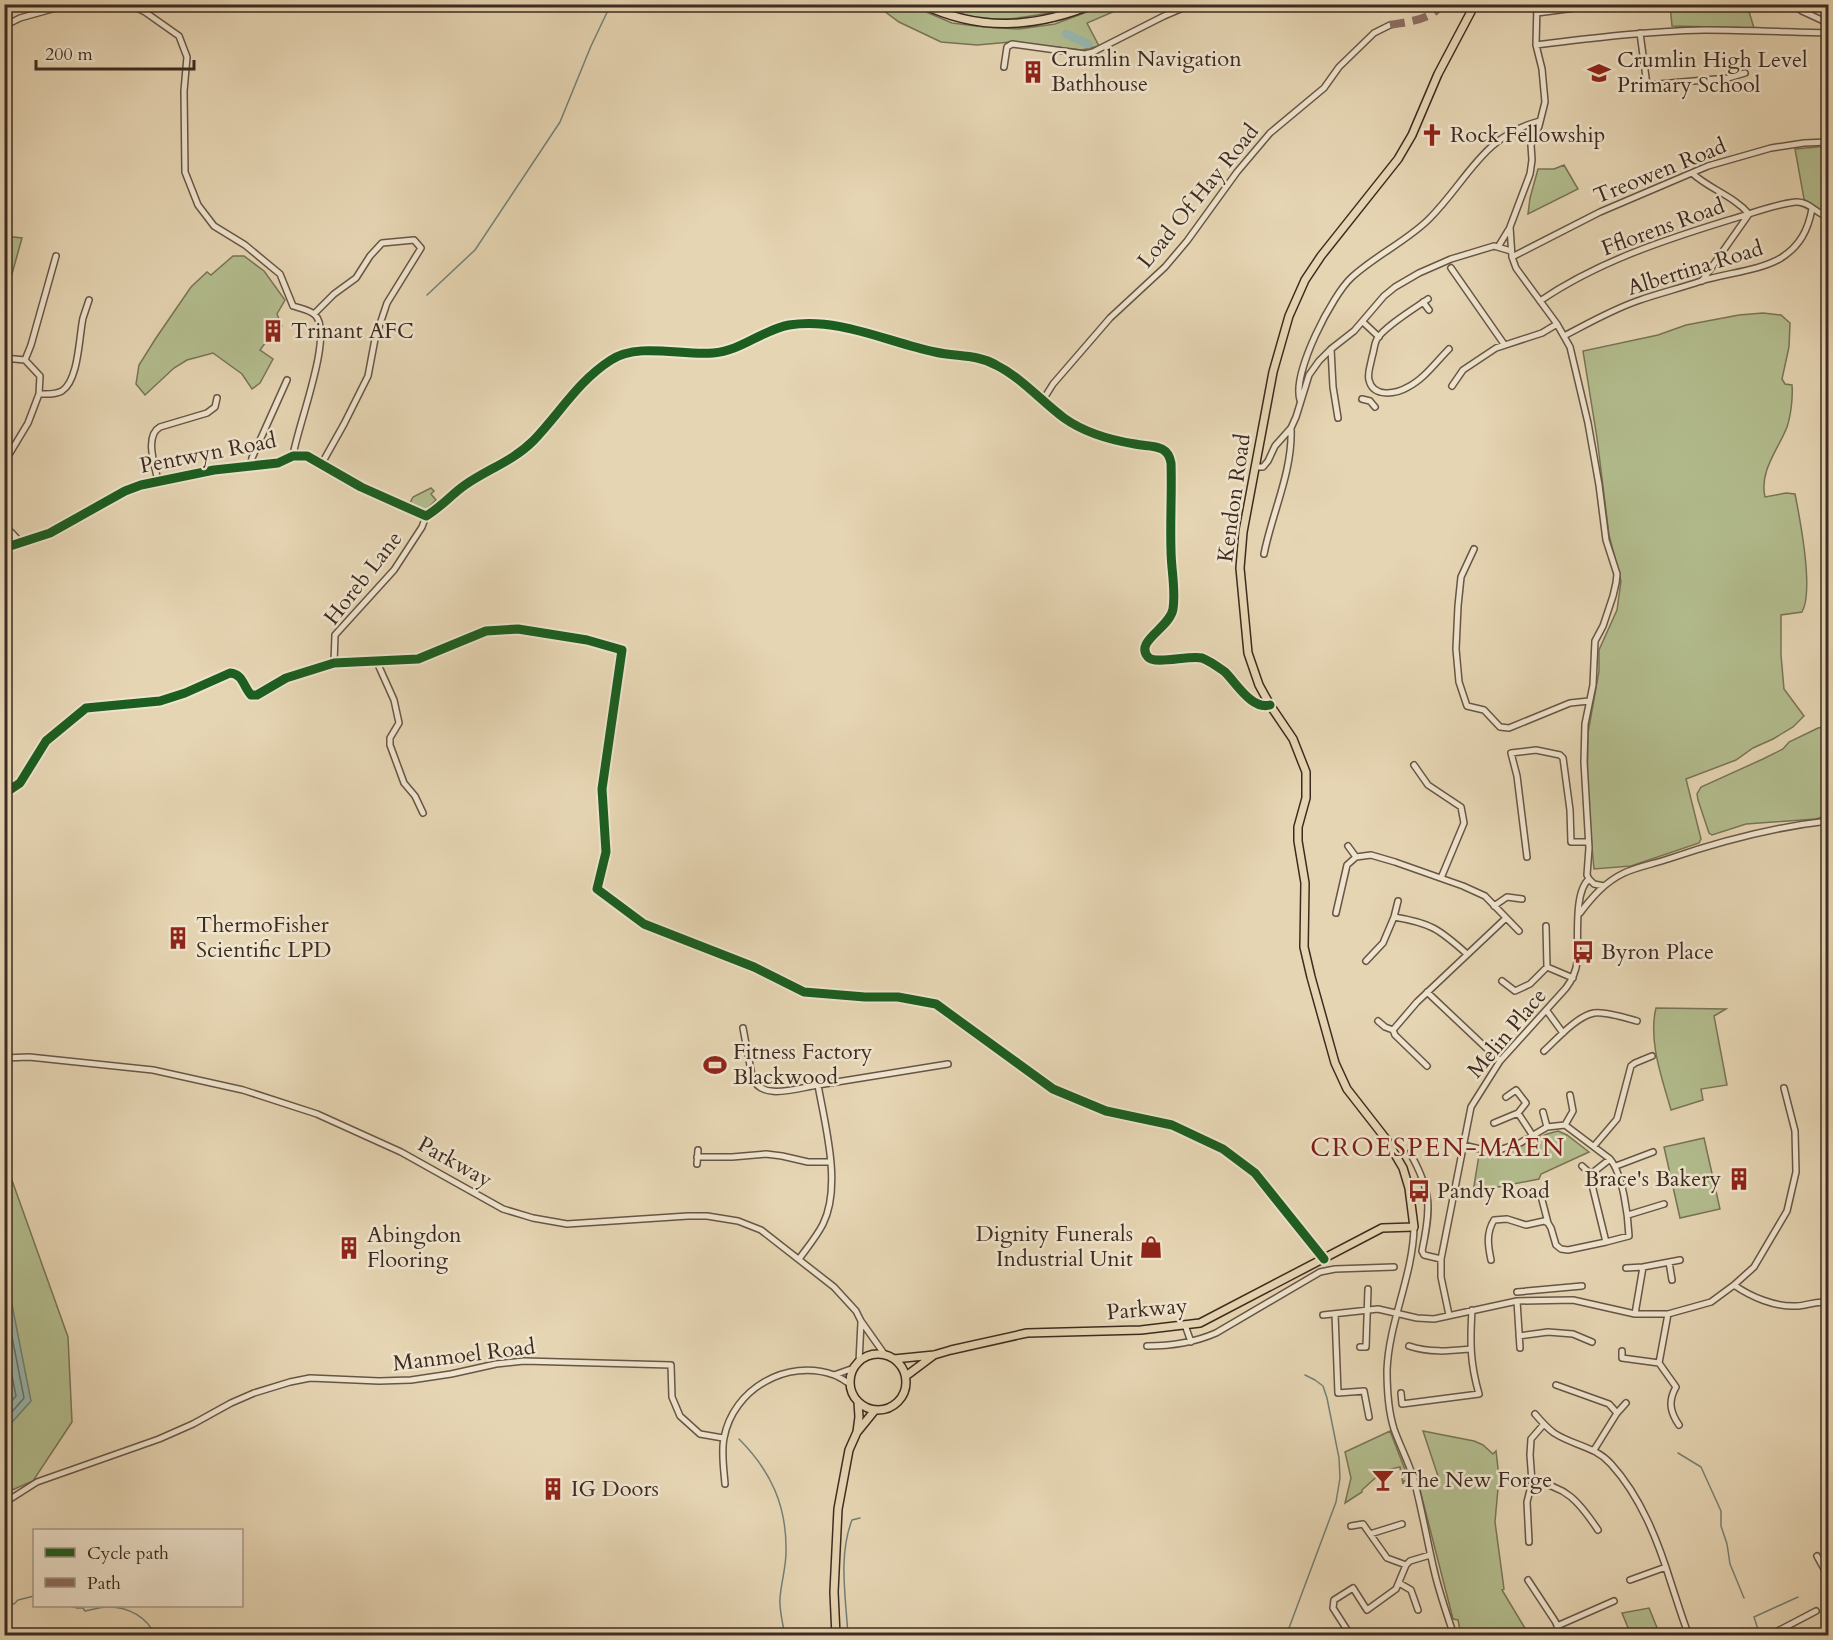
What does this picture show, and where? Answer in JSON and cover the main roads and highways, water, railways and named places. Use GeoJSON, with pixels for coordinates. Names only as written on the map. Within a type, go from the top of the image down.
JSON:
{"type":"FeatureCollection","features":[{"type":"Feature","properties":{"kind":"main road"},"geometry":{"type":"LineString","coordinates":[[922,4],[952,17],[998,24],[1050,18],[1094,4]]}},
{"type":"Feature","properties":{"kind":"main road","name":"Kendon Road"},"geometry":{"type":"LineString","coordinates":[[1414,1227],[1409,1188],[1403,1168],[1386,1139],[1347,1089],[1335,1063],[1311,977],[1304,947],[1305,883],[1298,841],[1298,827],[1306,798],[1306,772],[1293,738],[1259,685],[1248,653],[1240,568],[1243,532],[1273,372],[1289,316],[1305,279],[1398,159],[1412,135],[1438,74],[1475,4]]}},
{"type":"Feature","properties":{"kind":"main road","name":"Parkway"},"geometry":{"type":"LineString","coordinates":[[934,1355],[1027,1333],[1140,1330],[1200,1323],[1382,1228],[1414,1227]]}},
{"type":"Feature","properties":{"kind":"main road"},"geometry":{"type":"LineString","coordinates":[[876,1354],[894,1359],[906,1376],[906,1385],[901,1400],[890,1408],[875,1410],[863,1406],[854,1397],[850,1384],[854,1368],[859,1362],[876,1354]]}},
{"type":"Feature","properties":{"kind":"main road"},"geometry":{"type":"LineString","coordinates":[[894,1359],[934,1355]]}},
{"type":"Feature","properties":{"kind":"main road"},"geometry":{"type":"LineString","coordinates":[[906,1376],[934,1355]]}},
{"type":"Feature","properties":{"kind":"main road"},"geometry":{"type":"LineString","coordinates":[[857,1432],[858,1402]]}},
{"type":"Feature","properties":{"kind":"main road"},"geometry":{"type":"LineString","coordinates":[[836,1635],[834,1592],[838,1509],[849,1450],[857,1432],[875,1410]]}},
{"type":"Feature","properties":{"kind":"water"},"geometry":{"type":"Polygon","coordinates":[[[4,1264],[31,1401],[5,1430],[4,1430],[4,1264]]]}},
{"type":"Feature","properties":{"kind":"waterway"},"geometry":{"type":"LineString","coordinates":[[427,295],[475,250],[560,122],[611,4]]}},
{"type":"Feature","properties":{"kind":"waterway"},"geometry":{"type":"LineString","coordinates":[[1066,34],[1088,44]]}},
{"type":"Feature","properties":{"kind":"waterway"},"geometry":{"type":"LineString","coordinates":[[1286,1636],[1336,1502],[1340,1478],[1339,1458],[1323,1386],[1305,1375]]}},
{"type":"Feature","properties":{"kind":"waterway"},"geometry":{"type":"LineString","coordinates":[[739,1439],[768,1477],[775,1490],[784,1519],[786,1558],[780,1603],[785,1636]]}},
{"type":"Feature","properties":{"kind":"waterway"},"geometry":{"type":"LineString","coordinates":[[1678,1453],[1701,1467],[1721,1511],[1721,1526],[1730,1564],[1744,1598]]}},
{"type":"Feature","properties":{"kind":"waterway"},"geometry":{"type":"LineString","coordinates":[[848,1636],[844,1577],[845,1548],[852,1520],[860,1518]]}},
{"type":"Feature","properties":{"kind":"waterway"},"geometry":{"type":"LineString","coordinates":[[10,1604],[33,1596]]}},
{"type":"Feature","properties":{"kind":"waterway"},"geometry":{"type":"LineString","coordinates":[[1760,1636],[1754,1617],[1798,1597]]}},
{"type":"Feature","properties":{"kind":"waterway"},"geometry":{"type":"LineString","coordinates":[[74,1607],[83,1608],[85,1611],[106,1607]]}},
{"type":"Feature","properties":{"kind":"waterway"},"geometry":{"type":"LineString","coordinates":[[106,1607],[116,1607]]}},
{"type":"Feature","properties":{"kind":"waterway"},"geometry":{"type":"LineString","coordinates":[[116,1607],[137,1614],[148,1623],[155,1636]]}},
{"type":"Feature","properties":{"kind":"place","name":"Crumlin Navigation Bathhouse"},"geometry":{"type":"Point","coordinates":[1033,72]}},
{"type":"Feature","properties":{"kind":"place","name":"Crumlin High Level Primary School"},"geometry":{"type":"Point","coordinates":[1599,73]}},
{"type":"Feature","properties":{"kind":"place","name":"Rock Fellowship"},"geometry":{"type":"Point","coordinates":[1432,135]}},
{"type":"Feature","properties":{"kind":"place","name":"Trinant AFC"},"geometry":{"type":"Point","coordinates":[273,331]}},
{"type":"Feature","properties":{"kind":"place","name":"ThermoFisher Scientific LPD"},"geometry":{"type":"Point","coordinates":[178,938]}},
{"type":"Feature","properties":{"kind":"place","name":"Byron Place"},"geometry":{"type":"Point","coordinates":[1583,952]}},
{"type":"Feature","properties":{"kind":"place","name":"Fitness Factory Blackwood"},"geometry":{"type":"Point","coordinates":[715,1065]}},
{"type":"Feature","properties":{"kind":"place","name":"Brace's Bakery"},"geometry":{"type":"Point","coordinates":[1739,1179]}},
{"type":"Feature","properties":{"kind":"place","name":"Pandy Road"},"geometry":{"type":"Point","coordinates":[1419,1191]}},
{"type":"Feature","properties":{"kind":"place","name":"Dignity Funerals Industrial Unit"},"geometry":{"type":"Point","coordinates":[1151,1247]}},
{"type":"Feature","properties":{"kind":"place","name":"Abingdon Flooring"},"geometry":{"type":"Point","coordinates":[349,1248]}},
{"type":"Feature","properties":{"kind":"place","name":"The New Forge"},"geometry":{"type":"Point","coordinates":[1383,1480]}},
{"type":"Feature","properties":{"kind":"place","name":"IG Doors"},"geometry":{"type":"Point","coordinates":[553,1489]}},
{"type":"Feature","properties":{"kind":"district","name":"CROESPEN-MAEN"},"geometry":{"type":"Point","coordinates":[1438,1147]}}]}
